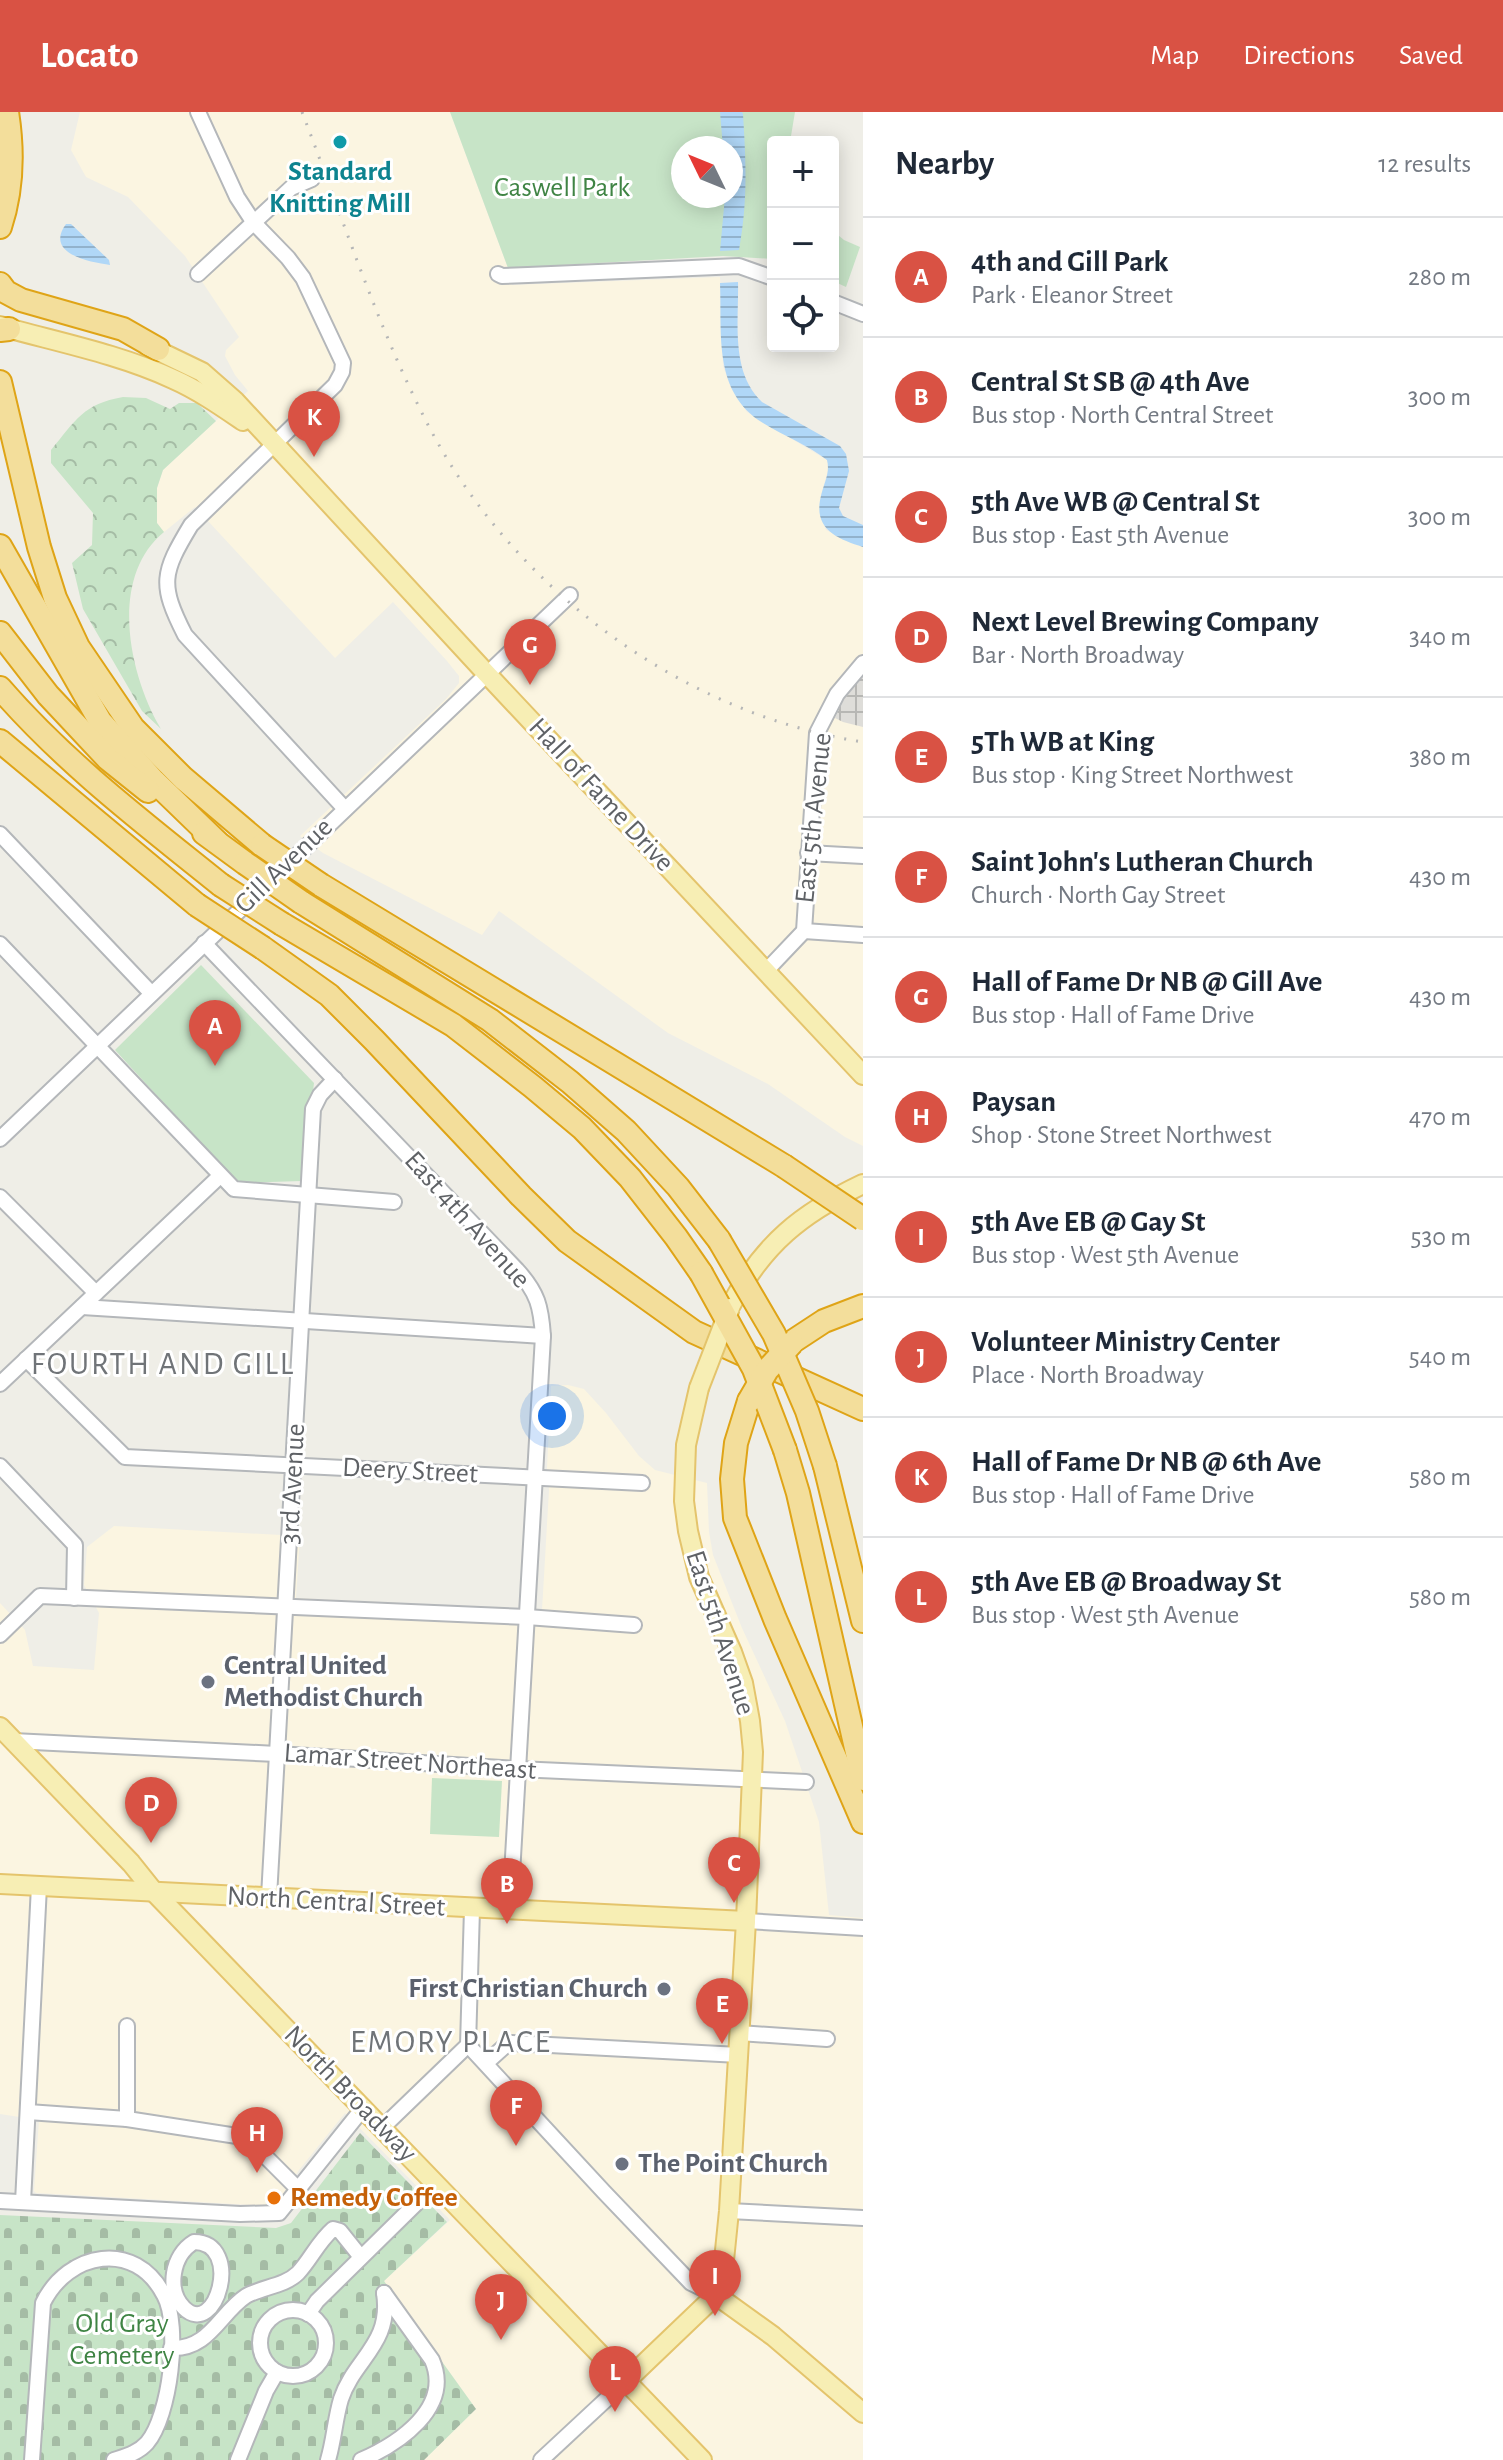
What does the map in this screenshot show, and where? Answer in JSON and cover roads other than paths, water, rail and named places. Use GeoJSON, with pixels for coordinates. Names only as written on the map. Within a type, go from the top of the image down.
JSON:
{"type":"FeatureCollection","features":[{"type":"Feature","properties":{"kind":"highway"},"geometry":{"type":"LineString","coordinates":[[1,227],[11,159],[7,112]]}},
{"type":"Feature","properties":{"kind":"highway"},"geometry":{"type":"LineString","coordinates":[[0,284],[6,292],[21,300],[123,329],[158,349]]}},
{"type":"Feature","properties":{"kind":"highway"},"geometry":{"type":"LineString","coordinates":[[0,382],[39,547],[55,598],[78,647],[133,728],[183,778],[262,845],[321,885],[784,1166],[863,1219]]}},
{"type":"Feature","properties":{"kind":"highway"},"geometry":{"type":"LineString","coordinates":[[0,546],[100,721],[154,781],[217,842]]}},
{"type":"Feature","properties":{"kind":"highway"},"geometry":{"type":"LineString","coordinates":[[0,633],[48,695],[108,759],[179,817],[301,902],[490,1020],[570,1082],[626,1131],[678,1187],[719,1240],[774,1334],[807,1411],[825,1466],[863,1621]]}},
{"type":"Feature","properties":{"kind":"highway"},"geometry":{"type":"LineString","coordinates":[[0,688],[88,777],[221,885],[453,1025],[582,1128],[630,1178],[701,1273],[754,1369],[798,1493],[863,1779]]}},
{"type":"Feature","properties":{"kind":"highway"},"geometry":{"type":"LineString","coordinates":[[0,741],[197,905],[329,995],[567,1241],[694,1332],[863,1409]]}},
{"type":"Feature","properties":{"kind":"highway"},"geometry":{"type":"LineString","coordinates":[[863,1306],[824,1321],[792,1342],[767,1370],[749,1401],[736,1443],[732,1479],[735,1518],[863,1822]]}},
{"type":"Feature","properties":{"kind":"main road","name":"Hall of Fame Drive"},"geometry":{"type":"LineString","coordinates":[[0,301],[158,349],[202,372],[235,401],[863,1075]]}},
{"type":"Feature","properties":{"kind":"main road","name":"Hall of Fame Drive"},"geometry":{"type":"LineString","coordinates":[[3,328],[112,357],[173,379],[217,403],[274,443]]}},
{"type":"Feature","properties":{"kind":"main road","name":"East 5th Avenue"},"geometry":{"type":"LineString","coordinates":[[716,2295],[723,2270],[729,2211],[753,1781],[750,1721],[743,1683],[695,1564],[684,1501],[686,1445],[699,1388],[731,1305],[756,1263],[775,1241],[820,1205],[863,1184]]}},
{"type":"Feature","properties":{"kind":"main road","name":"North Broadway"},"geometry":{"type":"LineString","coordinates":[[7,1734],[131,1863],[155,1893],[702,2460]]}},
{"type":"Feature","properties":{"kind":"main road","name":"North Central Street"},"geometry":{"type":"LineString","coordinates":[[0,1884],[746,1921]]}},
{"type":"Feature","properties":{"kind":"main road"},"geometry":{"type":"LineString","coordinates":[[626,2381],[716,2295],[773,2336],[863,2413]]}},
{"type":"Feature","properties":{"kind":"street"},"geometry":{"type":"LineString","coordinates":[[198,112],[237,197],[254,223],[303,278],[343,363],[335,385],[191,525],[174,553],[166,580],[170,606],[185,635],[345,809]]}},
{"type":"Feature","properties":{"kind":"street"},"geometry":{"type":"LineString","coordinates":[[198,274],[291,188],[312,179]]}},
{"type":"Feature","properties":{"kind":"street"},"geometry":{"type":"LineString","coordinates":[[498,274],[739,266],[767,276]]}},
{"type":"Feature","properties":{"kind":"street"},"geometry":{"type":"LineString","coordinates":[[839,304],[863,314]]}},
{"type":"Feature","properties":{"kind":"street","name":"Gill Avenue"},"geometry":{"type":"LineString","coordinates":[[0,1139],[570,595]]}},
{"type":"Feature","properties":{"kind":"street","name":"East 5th Avenue"},"geometry":{"type":"LineString","coordinates":[[766,971],[804,931],[817,733],[837,694],[863,663]]}},
{"type":"Feature","properties":{"kind":"street"},"geometry":{"type":"LineString","coordinates":[[0,834],[151,993]]}},
{"type":"Feature","properties":{"kind":"street"},"geometry":{"type":"LineString","coordinates":[[808,853],[863,856]]}},
{"type":"Feature","properties":{"kind":"street"},"geometry":{"type":"LineString","coordinates":[[804,931],[863,935]]}},
{"type":"Feature","properties":{"kind":"street","name":"East 4th Avenue"},"geometry":{"type":"LineString","coordinates":[[204,943],[529,1283],[541,1305],[543,1336],[536,1478],[510,1909]]}},
{"type":"Feature","properties":{"kind":"street"},"geometry":{"type":"LineString","coordinates":[[0,944],[234,1189],[394,1202]]}},
{"type":"Feature","properties":{"kind":"street","name":"3rd Avenue"},"geometry":{"type":"LineString","coordinates":[[269,1897],[313,1109],[320,1095],[335,1079]]}},
{"type":"Feature","properties":{"kind":"street"},"geometry":{"type":"LineString","coordinates":[[0,1384],[220,1176]]}},
{"type":"Feature","properties":{"kind":"street"},"geometry":{"type":"LineString","coordinates":[[0,1197],[96,1293]]}},
{"type":"Feature","properties":{"kind":"street"},"geometry":{"type":"LineString","coordinates":[[82,1307],[543,1336]]}},
{"type":"Feature","properties":{"kind":"street","name":"Deery Street"},"geometry":{"type":"LineString","coordinates":[[26,1359],[125,1457],[642,1483]]}},
{"type":"Feature","properties":{"kind":"street"},"geometry":{"type":"LineString","coordinates":[[0,1466],[75,1545],[74,1598]]}},
{"type":"Feature","properties":{"kind":"street"},"geometry":{"type":"LineString","coordinates":[[0,1635],[40,1596],[527,1617],[634,1625]]}},
{"type":"Feature","properties":{"kind":"street","name":"Lamar Street Northeast"},"geometry":{"type":"LineString","coordinates":[[7,1734],[517,1769],[806,1782]]}},
{"type":"Feature","properties":{"kind":"street"},"geometry":{"type":"LineString","coordinates":[[23,2202],[39,1886]]}},
{"type":"Feature","properties":{"kind":"street"},"geometry":{"type":"LineString","coordinates":[[383,2127],[468,2045],[472,1909]]}},
{"type":"Feature","properties":{"kind":"street","name":"North Central Street"},"geometry":{"type":"LineString","coordinates":[[746,1921],[863,1928]]}},
{"type":"Feature","properties":{"kind":"street"},"geometry":{"type":"LineString","coordinates":[[127,2026],[127,2119]]}},
{"type":"Feature","properties":{"kind":"street"},"geometry":{"type":"LineString","coordinates":[[739,2033],[827,2039]]}},
{"type":"Feature","properties":{"kind":"street"},"geometry":{"type":"LineString","coordinates":[[486,2063],[512,2043],[739,2055]]}},
{"type":"Feature","properties":{"kind":"street"},"geometry":{"type":"LineString","coordinates":[[468,2045],[691,2283],[716,2295]]}},
{"type":"Feature","properties":{"kind":"street"},"geometry":{"type":"LineString","coordinates":[[0,2201],[279,2213],[364,2107]]}},
{"type":"Feature","properties":{"kind":"street"},"geometry":{"type":"LineString","coordinates":[[28,2112],[127,2119],[237,2136],[267,2158],[299,2190]]}},
{"type":"Feature","properties":{"kind":"street"},"geometry":{"type":"LineString","coordinates":[[308,2314],[360,2256],[436,2184]]}},
{"type":"Feature","properties":{"kind":"street"},"geometry":{"type":"LineString","coordinates":[[729,2211],[863,2218]]}},
{"type":"Feature","properties":{"kind":"street"},"geometry":{"type":"LineString","coordinates":[[171,2348],[194,2344],[219,2325],[247,2296],[293,2277],[333,2229],[340,2231],[360,2256]]}},
{"type":"Feature","properties":{"kind":"street"},"geometry":{"type":"LineString","coordinates":[[32,2460],[40,2317],[52,2286],[65,2273],[87,2261],[116,2259],[139,2268],[170,2297],[196,2314],[210,2309],[218,2299],[221,2286],[220,2266],[207,2245],[194,2242],[180,2254],[175,2268],[170,2297],[171,2348],[166,2405],[160,2421],[145,2445],[114,2460]]}},
{"type":"Feature","properties":{"kind":"street"},"geometry":{"type":"LineString","coordinates":[[328,2460],[341,2397],[380,2332],[385,2311],[384,2293],[432,2360],[436,2386],[432,2402],[412,2429],[361,2460]]}},
{"type":"Feature","properties":{"kind":"street"},"geometry":{"type":"LineString","coordinates":[[288,2311],[308,2314],[322,2329],[325,2349],[322,2359],[315,2367],[297,2376],[277,2372],[263,2358],[260,2338],[264,2328],[278,2314],[288,2311]]}},
{"type":"Feature","properties":{"kind":"street"},"geometry":{"type":"LineString","coordinates":[[238,2460],[277,2372]]}},
{"type":"Feature","properties":{"kind":"street"},"geometry":{"type":"LineString","coordinates":[[541,2460],[626,2381]]}},
{"type":"Feature","properties":{"kind":"water"},"geometry":{"type":"Polygon","coordinates":[[[720,112],[742,112],[746,182],[739,250],[720,251],[724,208],[743,208],[743,136],[722,136],[720,112]]]}},
{"type":"Feature","properties":{"kind":"water"},"geometry":{"type":"Polygon","coordinates":[[[66,224],[71,224],[109,260],[110,265],[81,259],[65,249],[61,234],[66,224]]]}},
{"type":"Feature","properties":{"kind":"water"},"geometry":{"type":"Polygon","coordinates":[[[738,282],[738,345],[745,376],[762,402],[840,446],[846,454],[849,471],[839,508],[843,516],[863,525],[863,547],[843,540],[823,523],[819,504],[828,472],[827,460],[763,423],[735,395],[728,379],[721,342],[720,283],[738,282]]]}},
{"type":"Feature","properties":{"kind":"railway"},"geometry":{"type":"LineString","coordinates":[[302,112],[373,303],[405,378],[458,476],[501,533],[550,585],[604,631],[664,670],[727,702],[794,727],[863,742]]}},
{"type":"Feature","properties":{"kind":"place","name":"Standard Knitting Mill"},"geometry":{"type":"Point","coordinates":[340,142]}},
{"type":"Feature","properties":{"kind":"place","name":"Hall of Fame Dr NB @ 6th Ave"},"geometry":{"type":"Point","coordinates":[314,457]}},
{"type":"Feature","properties":{"kind":"place","name":"Hall of Fame Dr NB @ Gill Ave"},"geometry":{"type":"Point","coordinates":[530,685]}},
{"type":"Feature","properties":{"kind":"place","name":"4th and Gill Park"},"geometry":{"type":"Point","coordinates":[215,1066]}},
{"type":"Feature","properties":{"kind":"place","name":"Central United Methodist Church"},"geometry":{"type":"Point","coordinates":[208,1682]}},
{"type":"Feature","properties":{"kind":"place","name":"Next Level Brewing Company"},"geometry":{"type":"Point","coordinates":[151,1843]}},
{"type":"Feature","properties":{"kind":"place","name":"5th Ave WB @ Central St"},"geometry":{"type":"Point","coordinates":[734,1903]}},
{"type":"Feature","properties":{"kind":"place","name":"Central St SB @ 4th Ave"},"geometry":{"type":"Point","coordinates":[507,1924]}},
{"type":"Feature","properties":{"kind":"place","name":"First Christian Church"},"geometry":{"type":"Point","coordinates":[664,1989]}},
{"type":"Feature","properties":{"kind":"place","name":"5Th WB at King"},"geometry":{"type":"Point","coordinates":[722,2044]}},
{"type":"Feature","properties":{"kind":"place","name":"Saint John's Lutheran Church"},"geometry":{"type":"Point","coordinates":[516,2146]}},
{"type":"Feature","properties":{"kind":"place","name":"The Point Church"},"geometry":{"type":"Point","coordinates":[622,2164]}},
{"type":"Feature","properties":{"kind":"place","name":"Paysan"},"geometry":{"type":"Point","coordinates":[257,2173]}},
{"type":"Feature","properties":{"kind":"place","name":"Remedy Coffee"},"geometry":{"type":"Point","coordinates":[274,2198]}},
{"type":"Feature","properties":{"kind":"place","name":"5th Ave EB @ Gay St"},"geometry":{"type":"Point","coordinates":[715,2316]}},
{"type":"Feature","properties":{"kind":"place","name":"Volunteer Ministry Center"},"geometry":{"type":"Point","coordinates":[501,2340]}},
{"type":"Feature","properties":{"kind":"place","name":"5th Ave EB @ Broadway St"},"geometry":{"type":"Point","coordinates":[615,2412]}},
{"type":"Feature","properties":{"kind":"district","name":"FOURTH AND GILL"},"geometry":{"type":"Point","coordinates":[163,1364]}},
{"type":"Feature","properties":{"kind":"district","name":"EMORY PLACE"},"geometry":{"type":"Point","coordinates":[451,2042]}},
{"type":"Feature","properties":{"kind":"park label","name":"Caswell Park"},"geometry":{"type":"Point","coordinates":[562,188]}},
{"type":"Feature","properties":{"kind":"park label","name":"Old Gray Cemetery"},"geometry":{"type":"Point","coordinates":[122,2340]}}]}
